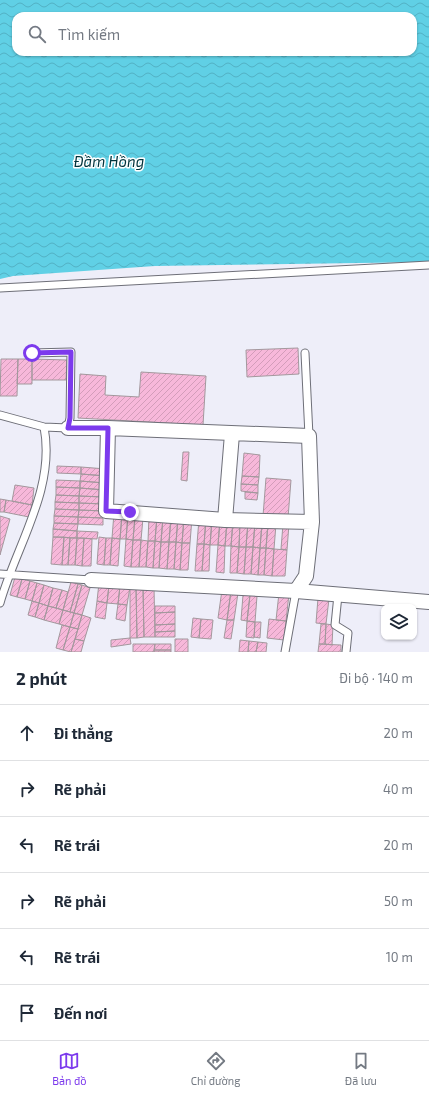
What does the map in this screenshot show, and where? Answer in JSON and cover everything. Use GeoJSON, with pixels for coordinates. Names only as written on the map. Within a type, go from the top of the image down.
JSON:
{"type":"FeatureCollection","features":[{"type":"Feature","properties":{"kind":"street"},"geometry":{"type":"LineString","coordinates":[[68,428],[108,428],[309,436],[312,522],[306,576],[296,591]]}},
{"type":"Feature","properties":{"kind":"street"},"geometry":{"type":"LineString","coordinates":[[108,428],[106,511],[224,520],[312,522]]}},
{"type":"Feature","properties":{"kind":"street"},"geometry":{"type":"LineString","coordinates":[[224,520],[232,434]]}},
{"type":"Feature","properties":{"kind":"street"},"geometry":{"type":"LineString","coordinates":[[91,580],[296,591],[429,602]]}},
{"type":"Feature","properties":{"kind":"lane"},"geometry":{"type":"LineString","coordinates":[[0,288],[429,265]]}},
{"type":"Feature","properties":{"kind":"lane"},"geometry":{"type":"LineString","coordinates":[[0,415],[44,427],[68,428],[70,418],[71,352],[32,353]]}},
{"type":"Feature","properties":{"kind":"lane"},"geometry":{"type":"LineString","coordinates":[[305,354],[309,436]]}},
{"type":"Feature","properties":{"kind":"lane"},"geometry":{"type":"LineString","coordinates":[[0,603],[8,576],[37,506],[43,481],[47,442],[44,427]]}},
{"type":"Feature","properties":{"kind":"lane"},"geometry":{"type":"LineString","coordinates":[[0,574],[8,576],[91,580]]}},
{"type":"Feature","properties":{"kind":"lane"},"geometry":{"type":"LineString","coordinates":[[286,652],[296,591]]}},
{"type":"Feature","properties":{"kind":"lane"},"geometry":{"type":"LineString","coordinates":[[338,595],[335,625],[348,632],[346,652]]}},
{"type":"Feature","properties":{"kind":"water","name":"Đầm Hồng"},"geometry":{"type":"Polygon","coordinates":[[[0,0],[429,0],[429,262],[155,266],[13,276],[0,279],[0,0]]]}},
{"type":"Feature","properties":{"kind":"building"},"geometry":{"type":"Polygon","coordinates":[[[298,348],[299,374],[247,377],[246,350],[298,348]]]}},
{"type":"Feature","properties":{"kind":"building"},"geometry":{"type":"Polygon","coordinates":[[[1,359],[18,359],[17,396],[0,396],[1,359]]]}},
{"type":"Feature","properties":{"kind":"building"},"geometry":{"type":"Polygon","coordinates":[[[18,359],[32,359],[32,384],[17,384],[18,359]]]}},
{"type":"Feature","properties":{"kind":"building"},"geometry":{"type":"Polygon","coordinates":[[[32,359],[67,360],[66,380],[32,380],[32,359]]]}},
{"type":"Feature","properties":{"kind":"building"},"geometry":{"type":"Polygon","coordinates":[[[141,372],[206,376],[203,425],[78,418],[80,374],[106,376],[105,395],[139,397],[141,372]]]}},
{"type":"Feature","properties":{"kind":"building"},"geometry":{"type":"Polygon","coordinates":[[[183,452],[189,452],[187,481],[181,480],[183,452]]]}},
{"type":"Feature","properties":{"kind":"building"},"geometry":{"type":"Polygon","coordinates":[[[244,453],[260,455],[259,477],[242,476],[244,453]]]}},
{"type":"Feature","properties":{"kind":"building"},"geometry":{"type":"Polygon","coordinates":[[[57,466],[81,467],[81,474],[57,473],[57,466]]]}},
{"type":"Feature","properties":{"kind":"building"},"geometry":{"type":"Polygon","coordinates":[[[81,467],[106,469],[106,476],[81,474],[81,467]]]}},
{"type":"Feature","properties":{"kind":"building"},"geometry":{"type":"Polygon","coordinates":[[[81,474],[106,476],[105,483],[80,481],[81,474]]]}},
{"type":"Feature","properties":{"kind":"building"},"geometry":{"type":"Polygon","coordinates":[[[242,476],[259,477],[258,485],[241,484],[242,476]]]}},
{"type":"Feature","properties":{"kind":"building"},"geometry":{"type":"Polygon","coordinates":[[[266,478],[291,480],[288,518],[263,516],[266,478]]]}},
{"type":"Feature","properties":{"kind":"building"},"geometry":{"type":"Polygon","coordinates":[[[56,480],[80,481],[80,488],[56,487],[56,480]]]}},
{"type":"Feature","properties":{"kind":"building"},"geometry":{"type":"Polygon","coordinates":[[[80,481],[105,483],[105,490],[80,488],[80,481]]]}},
{"type":"Feature","properties":{"kind":"building"},"geometry":{"type":"Polygon","coordinates":[[[241,484],[258,485],[258,493],[241,491],[241,484]]]}},
{"type":"Feature","properties":{"kind":"building"},"geometry":{"type":"Polygon","coordinates":[[[15,485],[34,488],[32,505],[12,501],[15,485]]]}},
{"type":"Feature","properties":{"kind":"building"},"geometry":{"type":"Polygon","coordinates":[[[56,487],[80,488],[79,496],[56,495],[56,487]]]}},
{"type":"Feature","properties":{"kind":"building"},"geometry":{"type":"Polygon","coordinates":[[[80,488],[105,490],[104,497],[79,496],[80,488]]]}},
{"type":"Feature","properties":{"kind":"building"},"geometry":{"type":"Polygon","coordinates":[[[245,492],[258,493],[257,500],[245,499],[245,492]]]}},
{"type":"Feature","properties":{"kind":"building"},"geometry":{"type":"Polygon","coordinates":[[[56,495],[79,496],[79,503],[55,502],[56,495]]]}},
{"type":"Feature","properties":{"kind":"building"},"geometry":{"type":"Polygon","coordinates":[[[79,496],[104,497],[104,504],[79,503],[79,496]]]}},
{"type":"Feature","properties":{"kind":"building"},"geometry":{"type":"Polygon","coordinates":[[[0,499],[6,500],[4,512],[0,512],[0,499]]]}},
{"type":"Feature","properties":{"kind":"building"},"geometry":{"type":"Polygon","coordinates":[[[6,500],[32,505],[29,517],[4,512],[6,500]]]}},
{"type":"Feature","properties":{"kind":"building"},"geometry":{"type":"Polygon","coordinates":[[[55,502],[79,503],[79,510],[55,509],[55,502]]]}},
{"type":"Feature","properties":{"kind":"building"},"geometry":{"type":"Polygon","coordinates":[[[79,503],[104,504],[104,511],[79,510],[79,503]]]}},
{"type":"Feature","properties":{"kind":"building"},"geometry":{"type":"Polygon","coordinates":[[[55,509],[79,510],[78,517],[54,516],[55,509]]]}},
{"type":"Feature","properties":{"kind":"building"},"geometry":{"type":"Polygon","coordinates":[[[79,510],[104,511],[103,518],[78,517],[79,510]]]}},
{"type":"Feature","properties":{"kind":"building"},"geometry":{"type":"Polygon","coordinates":[[[114,513],[122,514],[120,539],[112,538],[114,513]]]}},
{"type":"Feature","properties":{"kind":"building"},"geometry":{"type":"Polygon","coordinates":[[[122,514],[128,514],[126,539],[120,539],[122,514]]]}},
{"type":"Feature","properties":{"kind":"building"},"geometry":{"type":"Polygon","coordinates":[[[0,516],[10,519],[0,555],[0,516]]]}},
{"type":"Feature","properties":{"kind":"building"},"geometry":{"type":"Polygon","coordinates":[[[54,516],[78,517],[78,524],[54,523],[54,516]]]}},
{"type":"Feature","properties":{"kind":"building"},"geometry":{"type":"Polygon","coordinates":[[[149,516],[157,516],[155,541],[148,541],[149,516]]]}},
{"type":"Feature","properties":{"kind":"building"},"geometry":{"type":"Polygon","coordinates":[[[157,516],[163,517],[161,542],[155,541],[157,516]]]}},
{"type":"Feature","properties":{"kind":"building"},"geometry":{"type":"Polygon","coordinates":[[[78,517],[103,518],[103,525],[78,524],[78,517]]]}},
{"type":"Feature","properties":{"kind":"building"},"geometry":{"type":"Polygon","coordinates":[[[128,517],[135,517],[133,540],[126,539],[128,517]]]}},
{"type":"Feature","properties":{"kind":"building"},"geometry":{"type":"Polygon","coordinates":[[[135,517],[143,518],[141,540],[133,540],[135,517]]]}},
{"type":"Feature","properties":{"kind":"building"},"geometry":{"type":"Polygon","coordinates":[[[163,517],[171,517],[169,542],[161,542],[163,517]]]}},
{"type":"Feature","properties":{"kind":"building"},"geometry":{"type":"Polygon","coordinates":[[[171,517],[178,518],[176,542],[169,542],[171,517]]]}},
{"type":"Feature","properties":{"kind":"building"},"geometry":{"type":"Polygon","coordinates":[[[178,518],[184,518],[182,543],[176,542],[178,518]]]}},
{"type":"Feature","properties":{"kind":"building"},"geometry":{"type":"Polygon","coordinates":[[[184,518],[192,518],[190,543],[182,543],[184,518]]]}},
{"type":"Feature","properties":{"kind":"building"},"geometry":{"type":"Polygon","coordinates":[[[199,519],[206,519],[204,544],[197,544],[199,519]]]}},
{"type":"Feature","properties":{"kind":"building"},"geometry":{"type":"Polygon","coordinates":[[[206,519],[212,520],[210,545],[204,544],[206,519]]]}},
{"type":"Feature","properties":{"kind":"building"},"geometry":{"type":"Polygon","coordinates":[[[212,520],[220,520],[218,545],[210,545],[212,520]]]}},
{"type":"Feature","properties":{"kind":"building"},"geometry":{"type":"Polygon","coordinates":[[[220,520],[227,521],[225,546],[218,545],[220,520]]]}},
{"type":"Feature","properties":{"kind":"building"},"geometry":{"type":"Polygon","coordinates":[[[227,521],[233,521],[231,546],[225,546],[227,521]]]}},
{"type":"Feature","properties":{"kind":"building"},"geometry":{"type":"Polygon","coordinates":[[[233,521],[240,522],[239,547],[231,546],[233,521]]]}},
{"type":"Feature","properties":{"kind":"building"},"geometry":{"type":"Polygon","coordinates":[[[240,522],[248,522],[246,547],[239,547],[240,522]]]}},
{"type":"Feature","properties":{"kind":"building"},"geometry":{"type":"Polygon","coordinates":[[[248,522],[255,523],[253,547],[246,547],[248,522]]]}},
{"type":"Feature","properties":{"kind":"building"},"geometry":{"type":"Polygon","coordinates":[[[54,523],[78,524],[77,531],[53,529],[54,523]]]}},
{"type":"Feature","properties":{"kind":"building"},"geometry":{"type":"Polygon","coordinates":[[[255,523],[262,523],[260,548],[253,547],[255,523]]]}},
{"type":"Feature","properties":{"kind":"building"},"geometry":{"type":"Polygon","coordinates":[[[262,523],[268,523],[266,548],[260,548],[262,523]]]}},
{"type":"Feature","properties":{"kind":"building"},"geometry":{"type":"Polygon","coordinates":[[[268,523],[276,524],[274,549],[266,548],[268,523]]]}},
{"type":"Feature","properties":{"kind":"building"},"geometry":{"type":"Polygon","coordinates":[[[283,524],[289,524],[287,550],[281,549],[283,524]]]}},
{"type":"Feature","properties":{"kind":"building"},"geometry":{"type":"Polygon","coordinates":[[[53,529],[77,531],[77,538],[53,537],[53,529]]]}},
{"type":"Feature","properties":{"kind":"building"},"geometry":{"type":"Polygon","coordinates":[[[77,531],[98,532],[97,539],[77,538],[77,531]]]}},
{"type":"Feature","properties":{"kind":"building"},"geometry":{"type":"Polygon","coordinates":[[[53,537],[64,537],[62,565],[51,564],[53,537]]]}},
{"type":"Feature","properties":{"kind":"building"},"geometry":{"type":"Polygon","coordinates":[[[64,537],[70,538],[68,565],[62,565],[64,537]]]}},
{"type":"Feature","properties":{"kind":"building"},"geometry":{"type":"Polygon","coordinates":[[[99,537],[106,538],[104,565],[97,564],[99,537]]]}},
{"type":"Feature","properties":{"kind":"building"},"geometry":{"type":"Polygon","coordinates":[[[70,538],[77,538],[75,565],[68,565],[70,538]]]}},
{"type":"Feature","properties":{"kind":"building"},"geometry":{"type":"Polygon","coordinates":[[[77,538],[84,538],[82,566],[75,565],[77,538]]]}},
{"type":"Feature","properties":{"kind":"building"},"geometry":{"type":"Polygon","coordinates":[[[84,538],[92,539],[91,566],[82,566],[84,538]]]}},
{"type":"Feature","properties":{"kind":"building"},"geometry":{"type":"Polygon","coordinates":[[[106,538],[112,538],[110,565],[104,565],[106,538]]]}},
{"type":"Feature","properties":{"kind":"building"},"geometry":{"type":"Polygon","coordinates":[[[112,538],[120,539],[118,566],[110,565],[112,538]]]}},
{"type":"Feature","properties":{"kind":"building"},"geometry":{"type":"Polygon","coordinates":[[[126,539],[133,540],[131,567],[124,566],[126,539]]]}},
{"type":"Feature","properties":{"kind":"building"},"geometry":{"type":"Polygon","coordinates":[[[133,540],[141,540],[139,567],[131,567],[133,540]]]}},
{"type":"Feature","properties":{"kind":"building"},"geometry":{"type":"Polygon","coordinates":[[[141,540],[148,541],[146,567],[139,567],[141,540]]]}},
{"type":"Feature","properties":{"kind":"building"},"geometry":{"type":"Polygon","coordinates":[[[148,541],[155,541],[153,568],[146,567],[148,541]]]}},
{"type":"Feature","properties":{"kind":"building"},"geometry":{"type":"Polygon","coordinates":[[[155,541],[161,542],[159,568],[153,568],[155,541]]]}},
{"type":"Feature","properties":{"kind":"building"},"geometry":{"type":"Polygon","coordinates":[[[161,542],[169,542],[167,569],[159,568],[161,542]]]}},
{"type":"Feature","properties":{"kind":"building"},"geometry":{"type":"Polygon","coordinates":[[[169,542],[176,542],[174,569],[167,569],[169,542]]]}},
{"type":"Feature","properties":{"kind":"building"},"geometry":{"type":"Polygon","coordinates":[[[176,542],[182,543],[180,570],[174,569],[176,542]]]}},
{"type":"Feature","properties":{"kind":"building"},"geometry":{"type":"Polygon","coordinates":[[[182,543],[190,543],[188,570],[180,570],[182,543]]]}},
{"type":"Feature","properties":{"kind":"building"},"geometry":{"type":"Polygon","coordinates":[[[197,544],[204,544],[202,571],[195,571],[197,544]]]}},
{"type":"Feature","properties":{"kind":"building"},"geometry":{"type":"Polygon","coordinates":[[[204,544],[210,545],[209,571],[202,571],[204,544]]]}},
{"type":"Feature","properties":{"kind":"building"},"geometry":{"type":"Polygon","coordinates":[[[218,545],[225,546],[224,573],[216,572],[218,545]]]}},
{"type":"Feature","properties":{"kind":"building"},"geometry":{"type":"Polygon","coordinates":[[[231,546],[239,547],[237,573],[230,573],[231,546]]]}},
{"type":"Feature","properties":{"kind":"building"},"geometry":{"type":"Polygon","coordinates":[[[239,547],[246,547],[244,574],[237,573],[239,547]]]}},
{"type":"Feature","properties":{"kind":"building"},"geometry":{"type":"Polygon","coordinates":[[[246,547],[253,547],[251,574],[244,574],[246,547]]]}},
{"type":"Feature","properties":{"kind":"building"},"geometry":{"type":"Polygon","coordinates":[[[253,547],[260,548],[258,575],[251,574],[253,547]]]}},
{"type":"Feature","properties":{"kind":"building"},"geometry":{"type":"Polygon","coordinates":[[[260,548],[266,548],[264,575],[258,575],[260,548]]]}},
{"type":"Feature","properties":{"kind":"building"},"geometry":{"type":"Polygon","coordinates":[[[266,548],[274,549],[272,576],[264,575],[266,548]]]}},
{"type":"Feature","properties":{"kind":"building"},"geometry":{"type":"Polygon","coordinates":[[[274,549],[287,550],[285,576],[272,576],[274,549]]]}},
{"type":"Feature","properties":{"kind":"building"},"geometry":{"type":"Polygon","coordinates":[[[15,577],[22,579],[17,597],[10,595],[15,577]]]}},
{"type":"Feature","properties":{"kind":"building"},"geometry":{"type":"Polygon","coordinates":[[[22,579],[30,581],[25,599],[17,597],[22,579]]]}},
{"type":"Feature","properties":{"kind":"building"},"geometry":{"type":"Polygon","coordinates":[[[30,581],[37,583],[32,601],[25,599],[30,581]]]}},
{"type":"Feature","properties":{"kind":"building"},"geometry":{"type":"Polygon","coordinates":[[[71,582],[78,584],[70,612],[63,610],[71,582]]]}},
{"type":"Feature","properties":{"kind":"building"},"geometry":{"type":"Polygon","coordinates":[[[37,583],[44,585],[39,603],[32,601],[37,583]]]}},
{"type":"Feature","properties":{"kind":"building"},"geometry":{"type":"Polygon","coordinates":[[[99,583],[109,585],[107,603],[97,601],[99,583]]]}},
{"type":"Feature","properties":{"kind":"building"},"geometry":{"type":"Polygon","coordinates":[[[78,584],[82,585],[74,613],[70,612],[78,584]]]}},
{"type":"Feature","properties":{"kind":"building"},"geometry":{"type":"Polygon","coordinates":[[[44,585],[53,588],[48,606],[39,603],[44,585]]]}},
{"type":"Feature","properties":{"kind":"building"},"geometry":{"type":"Polygon","coordinates":[[[82,585],[90,588],[82,615],[74,613],[82,585]]]}},
{"type":"Feature","properties":{"kind":"building"},"geometry":{"type":"Polygon","coordinates":[[[109,585],[120,586],[118,604],[107,603],[109,585]]]}},
{"type":"Feature","properties":{"kind":"building"},"geometry":{"type":"Polygon","coordinates":[[[120,586],[130,587],[127,605],[118,604],[120,586]]]}},
{"type":"Feature","properties":{"kind":"building"},"geometry":{"type":"Polygon","coordinates":[[[130,587],[136,587],[137,638],[130,638],[130,587]]]}},
{"type":"Feature","properties":{"kind":"building"},"geometry":{"type":"Polygon","coordinates":[[[136,587],[143,587],[144,637],[137,638],[136,587]]]}},
{"type":"Feature","properties":{"kind":"building"},"geometry":{"type":"Polygon","coordinates":[[[143,587],[154,587],[155,637],[144,637],[143,587]]]}},
{"type":"Feature","properties":{"kind":"building"},"geometry":{"type":"Polygon","coordinates":[[[53,588],[62,590],[56,608],[48,606],[53,588]]]}},
{"type":"Feature","properties":{"kind":"building"},"geometry":{"type":"Polygon","coordinates":[[[62,590],[68,592],[63,610],[56,608],[62,590]]]}},
{"type":"Feature","properties":{"kind":"building"},"geometry":{"type":"Polygon","coordinates":[[[222,590],[231,591],[227,620],[218,618],[222,590]]]}},
{"type":"Feature","properties":{"kind":"building"},"geometry":{"type":"Polygon","coordinates":[[[231,591],[238,593],[234,620],[227,620],[231,591]]]}},
{"type":"Feature","properties":{"kind":"building"},"geometry":{"type":"Polygon","coordinates":[[[279,593],[289,594],[286,621],[276,620],[279,593]]]}},
{"type":"Feature","properties":{"kind":"building"},"geometry":{"type":"Polygon","coordinates":[[[243,595],[250,595],[247,621],[241,620],[243,595]]]}},
{"type":"Feature","properties":{"kind":"building"},"geometry":{"type":"Polygon","coordinates":[[[250,595],[257,596],[255,622],[247,621],[250,595]]]}},
{"type":"Feature","properties":{"kind":"building"},"geometry":{"type":"Polygon","coordinates":[[[318,598],[329,599],[326,624],[316,623],[318,598]]]}},
{"type":"Feature","properties":{"kind":"building"},"geometry":{"type":"Polygon","coordinates":[[[32,601],[39,603],[35,617],[28,615],[32,601]]]}},
{"type":"Feature","properties":{"kind":"building"},"geometry":{"type":"Polygon","coordinates":[[[97,601],[107,603],[105,619],[95,617],[97,601]]]}},
{"type":"Feature","properties":{"kind":"building"},"geometry":{"type":"Polygon","coordinates":[[[39,603],[48,606],[44,620],[35,617],[39,603]]]}},
{"type":"Feature","properties":{"kind":"building"},"geometry":{"type":"Polygon","coordinates":[[[118,604],[127,605],[125,621],[116,619],[118,604]]]}},
{"type":"Feature","properties":{"kind":"building"},"geometry":{"type":"Polygon","coordinates":[[[48,606],[63,610],[59,624],[44,620],[48,606]]]}},
{"type":"Feature","properties":{"kind":"building"},"geometry":{"type":"Polygon","coordinates":[[[155,606],[175,606],[175,612],[155,613],[155,606]]]}},
{"type":"Feature","properties":{"kind":"building"},"geometry":{"type":"Polygon","coordinates":[[[63,610],[74,613],[70,627],[59,624],[63,610]]]}},
{"type":"Feature","properties":{"kind":"building"},"geometry":{"type":"Polygon","coordinates":[[[175,612],[175,624],[155,625],[155,613],[175,612]]]}},
{"type":"Feature","properties":{"kind":"building"},"geometry":{"type":"Polygon","coordinates":[[[74,613],[82,615],[78,629],[70,627],[74,613]]]}},
{"type":"Feature","properties":{"kind":"building"},"geometry":{"type":"Polygon","coordinates":[[[82,615],[91,618],[84,641],[75,639],[82,615]]]}},
{"type":"Feature","properties":{"kind":"building"},"geometry":{"type":"Polygon","coordinates":[[[193,618],[201,619],[199,638],[191,637],[193,618]]]}},
{"type":"Feature","properties":{"kind":"building"},"geometry":{"type":"Polygon","coordinates":[[[201,619],[213,620],[211,639],[199,638],[201,619]]]}},
{"type":"Feature","properties":{"kind":"building"},"geometry":{"type":"Polygon","coordinates":[[[269,619],[286,621],[284,640],[267,638],[269,619]]]}},
{"type":"Feature","properties":{"kind":"building"},"geometry":{"type":"Polygon","coordinates":[[[227,620],[234,620],[231,639],[224,638],[227,620]]]}},
{"type":"Feature","properties":{"kind":"building"},"geometry":{"type":"Polygon","coordinates":[[[247,621],[255,622],[254,638],[246,637],[247,621]]]}},
{"type":"Feature","properties":{"kind":"building"},"geometry":{"type":"Polygon","coordinates":[[[255,622],[261,622],[260,638],[254,637],[255,622]]]}},
{"type":"Feature","properties":{"kind":"building"},"geometry":{"type":"Polygon","coordinates":[[[175,624],[175,631],[155,632],[155,625],[175,624]]]}},
{"type":"Feature","properties":{"kind":"building"},"geometry":{"type":"Polygon","coordinates":[[[321,624],[326,624],[325,644],[319,644],[321,624]]]}},
{"type":"Feature","properties":{"kind":"building"},"geometry":{"type":"Polygon","coordinates":[[[326,624],[333,625],[332,645],[325,644],[326,624]]]}},
{"type":"Feature","properties":{"kind":"building"},"geometry":{"type":"Polygon","coordinates":[[[62,625],[70,627],[63,650],[56,648],[62,625]]]}},
{"type":"Feature","properties":{"kind":"building"},"geometry":{"type":"Polygon","coordinates":[[[70,627],[78,629],[71,652],[63,650],[70,627]]]}},
{"type":"Feature","properties":{"kind":"building"},"geometry":{"type":"Polygon","coordinates":[[[175,631],[175,637],[155,637],[155,632],[175,631]]]}},
{"type":"Feature","properties":{"kind":"building"},"geometry":{"type":"Polygon","coordinates":[[[130,638],[131,644],[111,647],[111,640],[130,638]]]}},
{"type":"Feature","properties":{"kind":"building"},"geometry":{"type":"Polygon","coordinates":[[[75,639],[84,641],[81,652],[71,652],[75,639]]]}},
{"type":"Feature","properties":{"kind":"building"},"geometry":{"type":"Polygon","coordinates":[[[175,639],[188,639],[188,652],[175,652],[175,639]]]}},
{"type":"Feature","properties":{"kind":"building"},"geometry":{"type":"Polygon","coordinates":[[[240,640],[249,641],[248,652],[239,652],[240,640]]]}},
{"type":"Feature","properties":{"kind":"building"},"geometry":{"type":"Polygon","coordinates":[[[249,641],[258,642],[256,652],[248,652],[249,641]]]}},
{"type":"Feature","properties":{"kind":"building"},"geometry":{"type":"Polygon","coordinates":[[[258,642],[267,643],[266,652],[256,652],[258,642]]]}},
{"type":"Feature","properties":{"kind":"building"},"geometry":{"type":"Polygon","coordinates":[[[133,644],[155,644],[154,652],[133,652],[133,644]]]}},
{"type":"Feature","properties":{"kind":"building"},"geometry":{"type":"Polygon","coordinates":[[[155,644],[171,644],[171,650],[154,650],[155,644]]]}},
{"type":"Feature","properties":{"kind":"building"},"geometry":{"type":"Polygon","coordinates":[[[319,644],[341,645],[341,652],[318,652],[319,644]]]}},
{"type":"Feature","properties":{"kind":"building"},"geometry":{"type":"Polygon","coordinates":[[[154,650],[171,650],[171,652],[154,652],[154,650]]]}},
{"type":"Feature","properties":{"kind":"route"},"geometry":{"type":"LineString","coordinates":[[32,353],[71,352],[70,418],[68,428],[108,428],[106,511],[130,512]]}}]}
